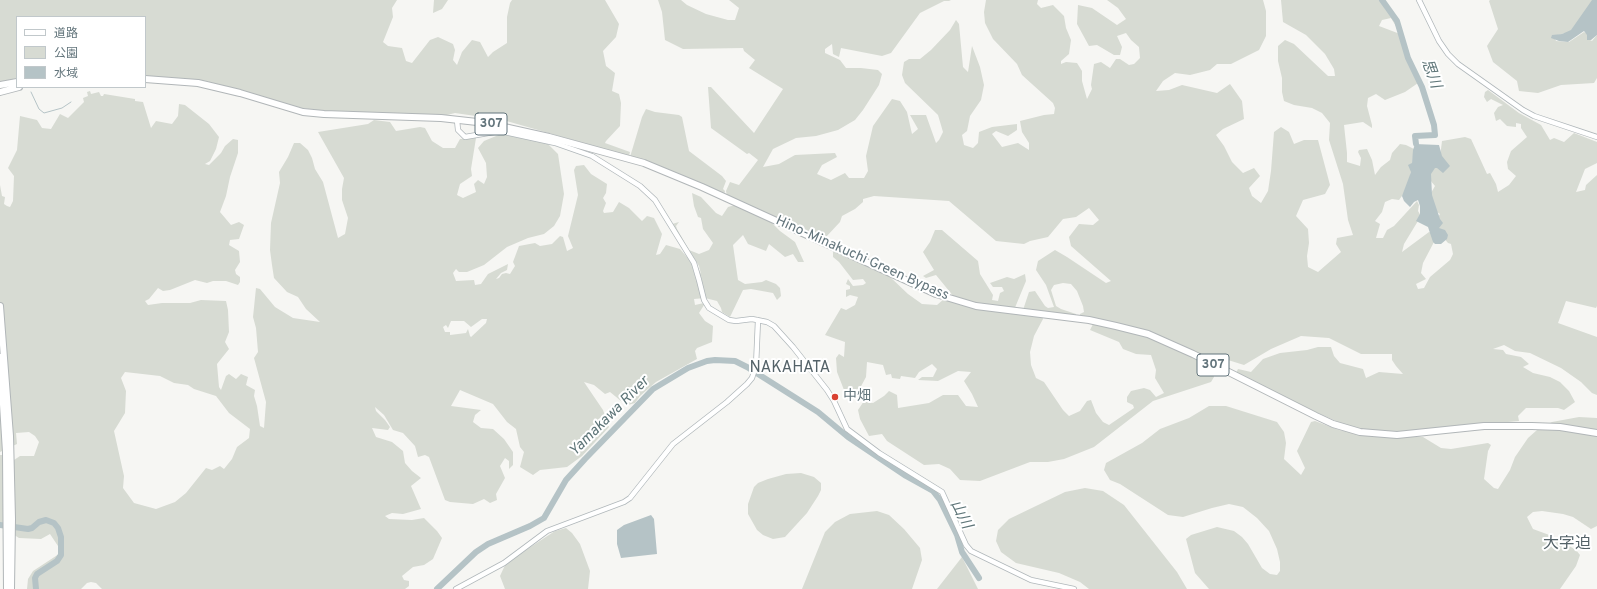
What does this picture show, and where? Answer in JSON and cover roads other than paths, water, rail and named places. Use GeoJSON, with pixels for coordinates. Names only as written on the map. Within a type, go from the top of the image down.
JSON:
{"type":"FeatureCollection","features":[{"type":"Feature","properties":{"kind":"highway","name":"Hino-Minakuchi Green Bypass"},"geometry":{"type":"LineString","coordinates":[[146,79],[198,83],[240,93],[303,112],[434,118],[486,123],[644,163],[702,187],[924,288],[961,302],[1009,311],[1089,320],[1148,334],[1193,354],[1333,424],[1360,432],[1397,435],[1484,426],[1526,426],[1560,427],[1597,433]]}},
{"type":"Feature","properties":{"kind":"highway"},"geometry":{"type":"LineString","coordinates":[[0,85],[16,82]]}},
{"type":"Feature","properties":{"kind":"highway"},"geometry":{"type":"LineString","coordinates":[[0,92],[16,88]]}},
{"type":"Feature","properties":{"kind":"highway"},"geometry":{"type":"LineString","coordinates":[[0,306],[7,390],[11,589]]}},
{"type":"Feature","properties":{"kind":"highway"},"geometry":{"type":"LineString","coordinates":[[0,357],[9,519]]}},
{"type":"Feature","properties":{"kind":"highway"},"geometry":{"type":"LineString","coordinates":[[6,589],[9,534]]}},
{"type":"Feature","properties":{"kind":"main road"},"geometry":{"type":"LineString","coordinates":[[1419,0],[1439,41],[1448,54],[1458,64],[1523,110],[1534,116],[1597,137]]}},
{"type":"Feature","properties":{"kind":"main road"},"geometry":{"type":"LineString","coordinates":[[457,120],[458,130],[465,137],[500,131],[533,138],[592,156],[640,186],[655,200],[694,264],[700,280],[704,300],[709,308],[729,320],[736,321],[752,319],[767,322],[774,326],[793,346],[827,390],[838,409],[843,423],[851,433],[879,453],[942,492],[966,545],[971,551],[1031,580],[1074,589]]}},
{"type":"Feature","properties":{"kind":"main road"},"geometry":{"type":"LineString","coordinates":[[458,128],[468,121]]}},
{"type":"Feature","properties":{"kind":"main road"},"geometry":{"type":"LineString","coordinates":[[456,589],[504,563],[547,531],[624,502],[630,498],[673,444],[736,395],[747,384],[755,371],[758,320]]}},
{"type":"Feature","properties":{"kind":"water"},"geometry":{"type":"Polygon","coordinates":[[[1592,0],[1597,0],[1597,35],[1591,40],[1587,40],[1587,35],[1584,31],[1568,42],[1551,38],[1552,35],[1562,34],[1571,30],[1592,0]]]}},
{"type":"Feature","properties":{"kind":"water"},"geometry":{"type":"Polygon","coordinates":[[[1415,144],[1439,145],[1442,156],[1450,166],[1443,173],[1435,168],[1431,174],[1432,195],[1440,219],[1443,223],[1439,228],[1445,230],[1448,235],[1447,239],[1441,244],[1435,244],[1428,227],[1416,221],[1420,214],[1418,200],[1410,207],[1404,201],[1402,196],[1411,172],[1408,165],[1412,163],[1415,144]]]}},
{"type":"Feature","properties":{"kind":"water"},"geometry":{"type":"Polygon","coordinates":[[[651,515],[654,519],[657,554],[621,558],[617,544],[617,530],[624,525],[651,515]]]}},
{"type":"Feature","properties":{"kind":"waterway","name":"思川"},"geometry":{"type":"LineString","coordinates":[[1382,0],[1397,21],[1408,58],[1422,87],[1434,125],[1435,135],[1415,136],[1416,144]]}},
{"type":"Feature","properties":{"kind":"waterway"},"geometry":{"type":"LineString","coordinates":[[31,92],[39,109],[44,113],[62,108],[71,102]]}},
{"type":"Feature","properties":{"kind":"waterway","name":"Yamakawa River"},"geometry":{"type":"LineString","coordinates":[[437,589],[476,552],[488,544],[530,526],[544,518],[566,480],[653,389],[688,368],[707,361],[715,360],[735,361],[747,367],[818,412],[848,437],[906,476],[933,491],[940,500],[957,535],[962,552],[979,578]]}},
{"type":"Feature","properties":{"kind":"waterway","name":"Yamakawa River"},"geometry":{"type":"LineString","coordinates":[[0,525],[28,529],[32,528],[39,522],[46,520],[54,523],[58,528],[61,537],[61,555],[57,561],[37,574],[35,578],[36,589]]}},
{"type":"Feature","properties":{"kind":"place","name":"中畑"},"geometry":{"type":"Point","coordinates":[835,397]}},
{"type":"Feature","properties":{"kind":"district","name":"NAKAHATA"},"geometry":{"type":"Point","coordinates":[790,369]}},
{"type":"Feature","properties":{"kind":"district","name":"大字迫"},"geometry":{"type":"Point","coordinates":[1567,545]}},
{"type":"Feature","properties":{"kind":"water label","name":"山川"},"geometry":{"type":"Point","coordinates":[960,515]}}]}
